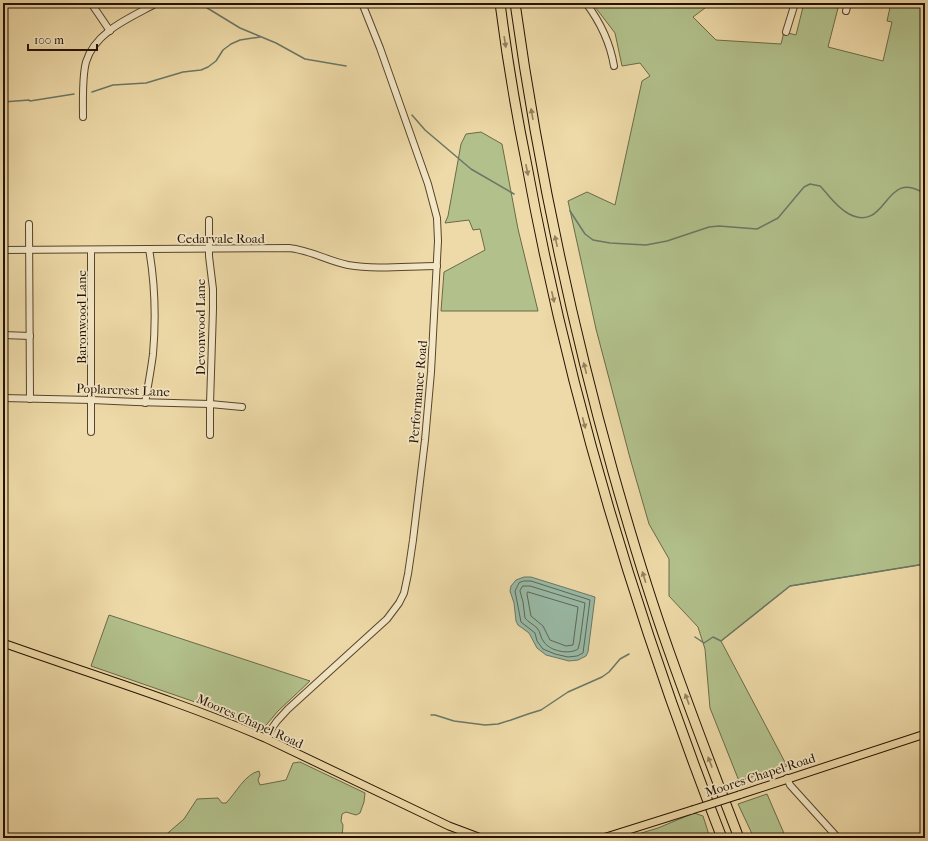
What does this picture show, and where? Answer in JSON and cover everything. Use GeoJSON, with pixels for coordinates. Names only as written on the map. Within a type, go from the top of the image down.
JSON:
{"type":"FeatureCollection","features":[{"type":"Feature","properties":{"kind":"highway"},"geometry":{"type":"LineString","coordinates":[[515,3],[528,96],[547,197],[598,420],[630,531],[666,643],[740,838]]}},
{"type":"Feature","properties":{"kind":"highway"},"geometry":{"type":"LineString","coordinates":[[500,6],[521,138],[535,212],[566,354],[590,446],[644,624],[678,722],[722,838]]}},
{"type":"Feature","properties":{"kind":"main road","name":"Moores Chapel Road"},"geometry":{"type":"LineString","coordinates":[[3,643],[192,708],[265,738],[449,826],[480,838]]}},
{"type":"Feature","properties":{"kind":"main road","name":"Moores Chapel Road"},"geometry":{"type":"LineString","coordinates":[[603,838],[925,734]]}},
{"type":"Feature","properties":{"kind":"street"},"geometry":{"type":"LineString","coordinates":[[91,3],[110,30]]}},
{"type":"Feature","properties":{"kind":"street"},"geometry":{"type":"LineString","coordinates":[[83,117],[83,94],[86,62],[92,49],[101,37],[110,30],[157,3]]}},
{"type":"Feature","properties":{"kind":"street","name":"Performance Road"},"geometry":{"type":"LineString","coordinates":[[265,738],[277,720],[288,709],[387,619],[399,603],[404,592],[414,540],[431,372],[438,227],[434,206],[380,48],[362,3]]}},
{"type":"Feature","properties":{"kind":"street"},"geometry":{"type":"LineString","coordinates":[[586,3],[605,33],[614,66]]}},
{"type":"Feature","properties":{"kind":"street"},"geometry":{"type":"LineString","coordinates":[[786,32],[795,3]]}},
{"type":"Feature","properties":{"kind":"street"},"geometry":{"type":"LineString","coordinates":[[846,11],[848,3]]}},
{"type":"Feature","properties":{"kind":"street","name":"Devonwood Lane"},"geometry":{"type":"LineString","coordinates":[[209,220],[209,250],[213,309],[210,435]]}},
{"type":"Feature","properties":{"kind":"street"},"geometry":{"type":"LineString","coordinates":[[29,224],[30,399]]}},
{"type":"Feature","properties":{"kind":"street","name":"Cedarvale Road"},"geometry":{"type":"LineString","coordinates":[[3,250],[209,250],[289,248],[313,253],[339,263],[353,266],[437,266]]}},
{"type":"Feature","properties":{"kind":"street"},"geometry":{"type":"LineString","coordinates":[[145,403],[151,369],[154,333],[154,291],[149,249]]}},
{"type":"Feature","properties":{"kind":"street","name":"Baronwood Lane"},"geometry":{"type":"LineString","coordinates":[[91,250],[91,432]]}},
{"type":"Feature","properties":{"kind":"street"},"geometry":{"type":"LineString","coordinates":[[3,335],[30,336]]}},
{"type":"Feature","properties":{"kind":"street","name":"Poplarcrest Lane"},"geometry":{"type":"LineString","coordinates":[[3,398],[210,404],[242,407]]}},
{"type":"Feature","properties":{"kind":"street"},"geometry":{"type":"LineString","coordinates":[[787,778],[790,785],[838,838]]}},
{"type":"Feature","properties":{"kind":"green space"},"geometry":{"type":"Polygon","coordinates":[[[592,3],[694,3],[705,8],[693,17],[716,40],[781,44],[784,32],[796,35],[804,3],[817,3],[838,8],[828,47],[883,61],[892,22],[887,21],[891,3],[925,3],[925,564],[790,586],[721,641],[787,766],[739,781],[710,708],[705,649],[698,627],[669,596],[669,559],[649,524],[630,458],[596,329],[568,201],[587,192],[615,205],[642,81],[650,76],[640,63],[622,66],[615,33],[592,3]]]}},
{"type":"Feature","properties":{"kind":"green space"},"geometry":{"type":"Polygon","coordinates":[[[481,132],[502,144],[518,229],[538,311],[441,311],[444,272],[485,250],[480,229],[473,230],[469,220],[445,223],[448,216],[461,144],[466,134],[481,132]]]}},
{"type":"Feature","properties":{"kind":"green space"},"geometry":{"type":"Polygon","coordinates":[[[109,615],[310,681],[278,711],[262,730],[195,702],[91,666],[109,615]]]}},
{"type":"Feature","properties":{"kind":"green space"},"geometry":{"type":"Polygon","coordinates":[[[300,762],[365,793],[364,802],[360,813],[356,815],[346,812],[342,814],[342,838],[162,838],[184,819],[197,799],[218,798],[222,803],[226,803],[245,780],[254,773],[259,771],[260,775],[258,780],[260,785],[286,780],[293,763],[300,762]]]}},
{"type":"Feature","properties":{"kind":"green space"},"geometry":{"type":"Polygon","coordinates":[[[767,794],[786,838],[754,838],[738,804],[767,794]]]}},
{"type":"Feature","properties":{"kind":"green space"},"geometry":{"type":"Polygon","coordinates":[[[694,813],[703,816],[710,838],[625,838],[658,828],[694,813]]]}},
{"type":"Feature","properties":{"kind":"water"},"geometry":{"type":"Polygon","coordinates":[[[524,577],[531,577],[595,597],[588,652],[586,656],[578,660],[569,661],[546,655],[537,648],[529,633],[518,625],[510,591],[511,586],[516,580],[524,577]]]}},
{"type":"Feature","properties":{"kind":"waterway"},"geometry":{"type":"LineString","coordinates":[[199,3],[240,28],[276,43],[305,59],[346,66]]}},
{"type":"Feature","properties":{"kind":"waterway"},"geometry":{"type":"LineString","coordinates":[[92,92],[113,85],[146,83],[183,72],[201,70],[216,61],[223,50],[231,44],[240,40],[260,37]]}},
{"type":"Feature","properties":{"kind":"waterway"},"geometry":{"type":"LineString","coordinates":[[3,102],[30,101],[74,94]]}},
{"type":"Feature","properties":{"kind":"waterway"},"geometry":{"type":"LineString","coordinates":[[412,115],[425,130],[471,169],[514,194]]}},
{"type":"Feature","properties":{"kind":"waterway"},"geometry":{"type":"LineString","coordinates":[[570,211],[585,234],[593,240],[610,243],[646,245],[667,241],[709,227],[719,226],[757,229],[778,218],[804,187],[810,184],[820,186],[844,211],[862,218],[872,215],[893,193],[901,188],[912,188],[925,194]]}},
{"type":"Feature","properties":{"kind":"waterway"},"geometry":{"type":"LineString","coordinates":[[695,637],[704,643],[713,637],[721,641],[790,586],[925,564]]}},
{"type":"Feature","properties":{"kind":"waterway"},"geometry":{"type":"LineString","coordinates":[[431,715],[454,721],[485,725],[498,724],[511,720],[541,710],[568,692],[602,677],[609,672],[620,659],[629,654]]}}]}
